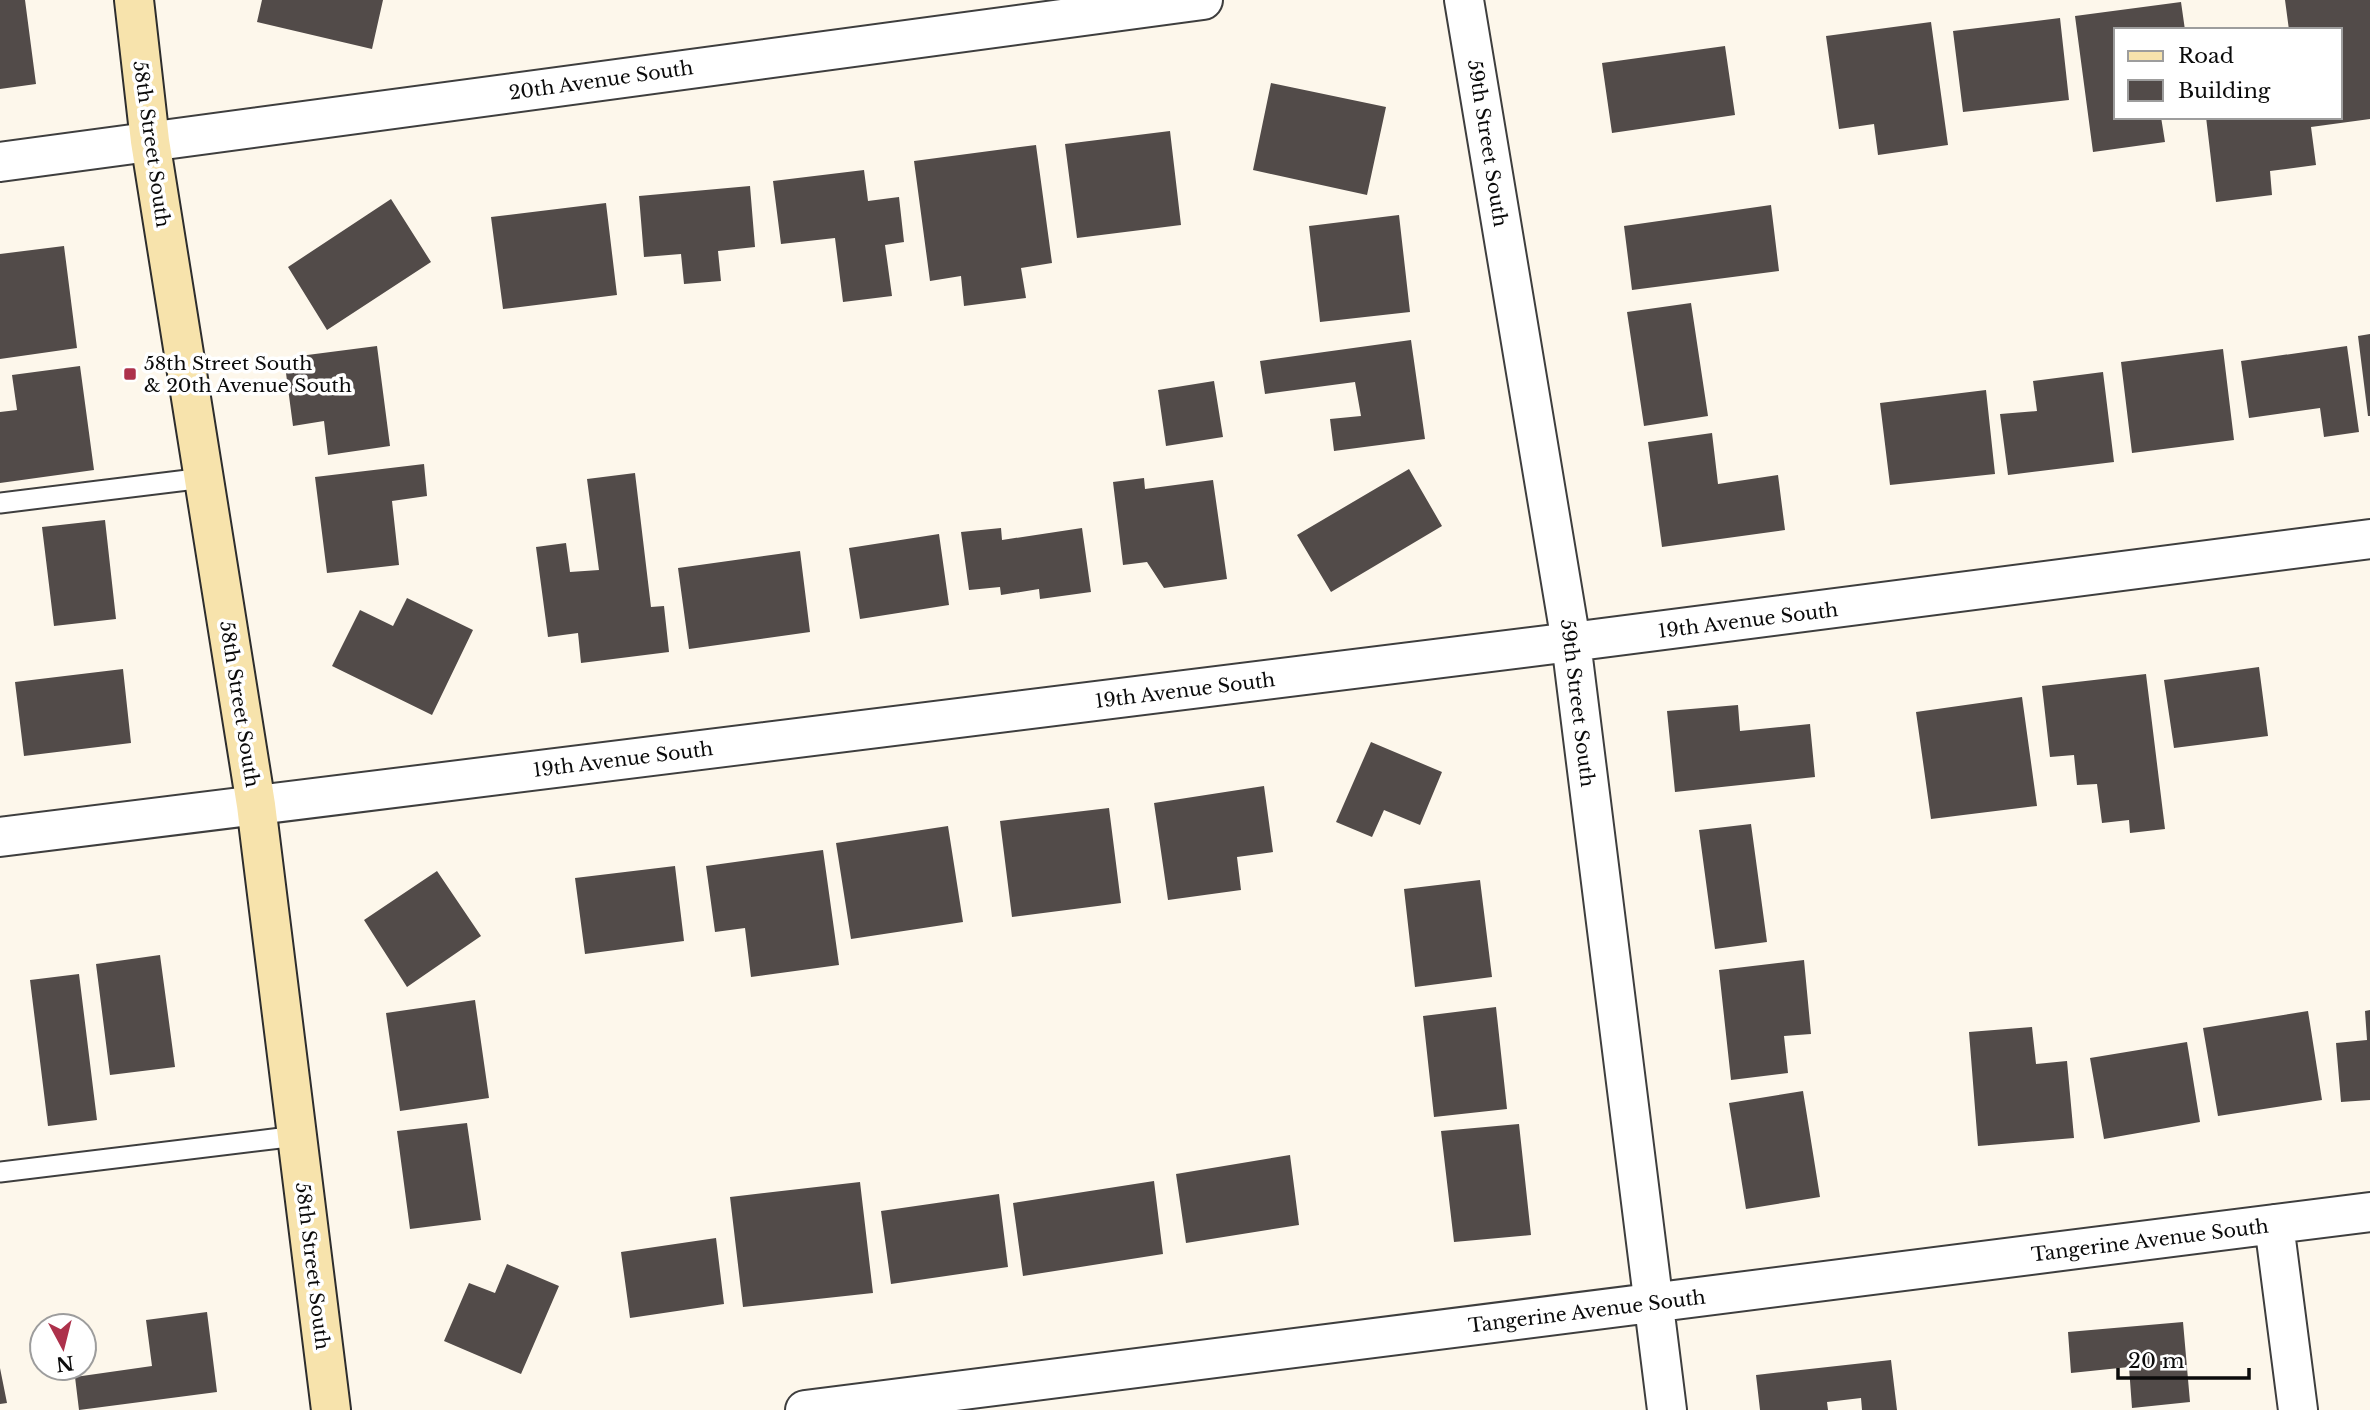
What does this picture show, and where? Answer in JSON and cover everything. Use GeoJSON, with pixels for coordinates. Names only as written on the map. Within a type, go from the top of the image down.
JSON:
{"type":"FeatureCollection","features":[{"type":"Feature","properties":{"kind":"street","name":"58th Street South"},"geometry":{"type":"LineString","coordinates":[[134,0],[150,141],[256,805],[331,1410]]}},
{"type":"Feature","properties":{"kind":"street","name":"20th Avenue South"},"geometry":{"type":"LineString","coordinates":[[0,162],[1203,0]]}},
{"type":"Feature","properties":{"kind":"street","name":"59th Street South"},"geometry":{"type":"LineString","coordinates":[[1465,0],[1571,642],[1667,1410]]}},
{"type":"Feature","properties":{"kind":"street","name":"19th Avenue South"},"geometry":{"type":"LineString","coordinates":[[0,836],[1571,642],[2370,539]]}},
{"type":"Feature","properties":{"kind":"street","name":"Tangerine Avenue South"},"geometry":{"type":"LineString","coordinates":[[804,1410],[2370,1212]]}},
{"type":"Feature","properties":{"kind":"street"},"geometry":{"type":"LineString","coordinates":[[2274,1224],[2298,1410]]}},
{"type":"Feature","properties":{"kind":"lane"},"geometry":{"type":"LineString","coordinates":[[0,503],[204,478]]}},
{"type":"Feature","properties":{"kind":"lane"},"geometry":{"type":"LineString","coordinates":[[0,1172],[297,1136]]}},
{"type":"Feature","properties":{"kind":"building"},"geometry":{"type":"Polygon","coordinates":[[[0,0],[25,0],[36,84],[0,89],[0,0]]]}},
{"type":"Feature","properties":{"kind":"building"},"geometry":{"type":"Polygon","coordinates":[[[262,0],[383,0],[372,49],[257,22],[262,0]]]}},
{"type":"Feature","properties":{"kind":"building"},"geometry":{"type":"Polygon","coordinates":[[[2285,0],[2370,0],[2370,119],[2311,127],[2316,165],[2270,171],[2272,195],[2216,202],[2206,119],[2342,119],[2342,28],[2289,28],[2285,0]]]}},
{"type":"Feature","properties":{"kind":"building"},"geometry":{"type":"Polygon","coordinates":[[[2181,2],[2185,28],[2114,28],[2114,119],[2161,119],[2165,142],[2093,152],[2075,16],[2181,2]]]}},
{"type":"Feature","properties":{"kind":"building"},"geometry":{"type":"Polygon","coordinates":[[[2060,18],[2069,100],[1963,112],[1953,31],[2060,18]]]}},
{"type":"Feature","properties":{"kind":"building"},"geometry":{"type":"Polygon","coordinates":[[[1931,22],[1948,145],[1878,155],[1874,124],[1839,129],[1826,36],[1931,22]]]}},
{"type":"Feature","properties":{"kind":"building"},"geometry":{"type":"Polygon","coordinates":[[[1725,46],[1735,115],[1612,133],[1602,63],[1725,46]]]}},
{"type":"Feature","properties":{"kind":"building"},"geometry":{"type":"Polygon","coordinates":[[[1271,83],[1386,107],[1367,195],[1253,170],[1271,83]]]}},
{"type":"Feature","properties":{"kind":"building"},"geometry":{"type":"Polygon","coordinates":[[[1170,131],[1181,225],[1077,238],[1065,144],[1170,131]]]}},
{"type":"Feature","properties":{"kind":"building"},"geometry":{"type":"Polygon","coordinates":[[[1036,145],[1052,263],[1021,268],[1026,298],[964,306],[961,276],[930,281],[914,161],[1036,145]]]}},
{"type":"Feature","properties":{"kind":"building"},"geometry":{"type":"Polygon","coordinates":[[[864,170],[868,201],[899,197],[904,242],[885,245],[892,296],[843,302],[835,238],[781,244],[773,181],[864,170]]]}},
{"type":"Feature","properties":{"kind":"building"},"geometry":{"type":"Polygon","coordinates":[[[750,186],[755,247],[718,251],[721,281],[684,284],[681,254],[644,257],[639,196],[750,186]]]}},
{"type":"Feature","properties":{"kind":"building"},"geometry":{"type":"Polygon","coordinates":[[[391,199],[431,262],[327,330],[288,267],[391,199]]]}},
{"type":"Feature","properties":{"kind":"building"},"geometry":{"type":"Polygon","coordinates":[[[606,203],[617,295],[503,309],[491,217],[606,203]]]}},
{"type":"Feature","properties":{"kind":"building"},"geometry":{"type":"Polygon","coordinates":[[[1771,205],[1779,271],[1632,290],[1624,226],[1771,205]]]}},
{"type":"Feature","properties":{"kind":"building"},"geometry":{"type":"Polygon","coordinates":[[[1399,215],[1410,312],[1320,322],[1309,226],[1399,215]]]}},
{"type":"Feature","properties":{"kind":"building"},"geometry":{"type":"Polygon","coordinates":[[[64,246],[77,348],[0,359],[0,254],[64,246]]]}},
{"type":"Feature","properties":{"kind":"building"},"geometry":{"type":"Polygon","coordinates":[[[1691,303],[1708,416],[1644,426],[1627,312],[1691,303]]]}},
{"type":"Feature","properties":{"kind":"building"},"geometry":{"type":"Polygon","coordinates":[[[2370,334],[2370,416],[2368,416],[2358,336],[2370,334]]]}},
{"type":"Feature","properties":{"kind":"building"},"geometry":{"type":"Polygon","coordinates":[[[1411,340],[1425,439],[1334,451],[1330,419],[1361,416],[1355,382],[1265,394],[1260,361],[1411,340]]]}},
{"type":"Feature","properties":{"kind":"building"},"geometry":{"type":"Polygon","coordinates":[[[377,346],[390,446],[328,455],[324,421],[293,426],[284,358],[377,346]]]}},
{"type":"Feature","properties":{"kind":"building"},"geometry":{"type":"Polygon","coordinates":[[[2347,346],[2359,432],[2324,437],[2320,408],[2249,418],[2241,361],[2347,346]]]}},
{"type":"Feature","properties":{"kind":"building"},"geometry":{"type":"Polygon","coordinates":[[[2223,349],[2234,440],[2132,453],[2121,362],[2223,349]]]}},
{"type":"Feature","properties":{"kind":"building"},"geometry":{"type":"Polygon","coordinates":[[[80,366],[94,470],[0,483],[0,412],[17,410],[12,375],[80,366]]]}},
{"type":"Feature","properties":{"kind":"building"},"geometry":{"type":"Polygon","coordinates":[[[2103,372],[2114,462],[2008,475],[2000,414],[2037,411],[2033,381],[2103,372]]]}},
{"type":"Feature","properties":{"kind":"building"},"geometry":{"type":"Polygon","coordinates":[[[1214,381],[1223,437],[1166,446],[1158,390],[1214,381]]]}},
{"type":"Feature","properties":{"kind":"building"},"geometry":{"type":"Polygon","coordinates":[[[1986,390],[1995,474],[1890,485],[1880,403],[1986,390]]]}},
{"type":"Feature","properties":{"kind":"building"},"geometry":{"type":"Polygon","coordinates":[[[1712,433],[1718,484],[1778,475],[1785,530],[1662,547],[1648,442],[1712,433]]]}},
{"type":"Feature","properties":{"kind":"building"},"geometry":{"type":"Polygon","coordinates":[[[424,464],[427,496],[392,501],[399,565],[327,573],[315,477],[424,464]]]}},
{"type":"Feature","properties":{"kind":"building"},"geometry":{"type":"Polygon","coordinates":[[[1409,469],[1442,526],[1331,592],[1297,535],[1409,469]]]}},
{"type":"Feature","properties":{"kind":"building"},"geometry":{"type":"Polygon","coordinates":[[[635,473],[651,607],[664,606],[669,652],[581,663],[578,633],[548,637],[536,547],[566,543],[570,572],[599,570],[587,479],[635,473]]]}},
{"type":"Feature","properties":{"kind":"building"},"geometry":{"type":"Polygon","coordinates":[[[1144,478],[1145,489],[1213,480],[1227,579],[1164,588],[1147,562],[1123,565],[1113,482],[1144,478]]]}},
{"type":"Feature","properties":{"kind":"building"},"geometry":{"type":"Polygon","coordinates":[[[105,520],[116,619],[54,626],[42,527],[105,520]]]}},
{"type":"Feature","properties":{"kind":"building"},"geometry":{"type":"Polygon","coordinates":[[[1001,528],[1002,540],[1082,528],[1091,592],[1040,599],[1039,589],[1001,595],[1000,587],[969,590],[961,532],[1001,528]]]}},
{"type":"Feature","properties":{"kind":"building"},"geometry":{"type":"Polygon","coordinates":[[[939,534],[949,605],[860,619],[849,548],[939,534]]]}},
{"type":"Feature","properties":{"kind":"building"},"geometry":{"type":"Polygon","coordinates":[[[800,551],[810,632],[689,649],[678,568],[800,551]]]}},
{"type":"Feature","properties":{"kind":"building"},"geometry":{"type":"Polygon","coordinates":[[[407,598],[473,630],[432,715],[332,666],[360,610],[393,626],[407,598]]]}},
{"type":"Feature","properties":{"kind":"building"},"geometry":{"type":"Polygon","coordinates":[[[2259,667],[2268,736],[2174,748],[2164,680],[2259,667]]]}},
{"type":"Feature","properties":{"kind":"building"},"geometry":{"type":"Polygon","coordinates":[[[123,669],[131,743],[24,756],[15,682],[123,669]]]}},
{"type":"Feature","properties":{"kind":"building"},"geometry":{"type":"Polygon","coordinates":[[[2146,674],[2165,829],[2130,833],[2129,820],[2102,823],[2097,784],[2077,785],[2074,755],[2050,757],[2042,686],[2146,674]]]}},
{"type":"Feature","properties":{"kind":"building"},"geometry":{"type":"Polygon","coordinates":[[[2022,697],[2037,806],[1931,819],[1916,712],[2022,697]]]}},
{"type":"Feature","properties":{"kind":"building"},"geometry":{"type":"Polygon","coordinates":[[[1738,705],[1740,731],[1810,724],[1815,777],[1675,792],[1667,711],[1738,705]]]}},
{"type":"Feature","properties":{"kind":"building"},"geometry":{"type":"Polygon","coordinates":[[[1371,742],[1442,772],[1420,825],[1384,810],[1372,837],[1336,822],[1371,742]]]}},
{"type":"Feature","properties":{"kind":"building"},"geometry":{"type":"Polygon","coordinates":[[[1264,786],[1273,852],[1237,857],[1241,890],[1168,900],[1154,803],[1264,786]]]}},
{"type":"Feature","properties":{"kind":"building"},"geometry":{"type":"Polygon","coordinates":[[[1109,808],[1121,903],[1012,917],[1000,821],[1109,808]]]}},
{"type":"Feature","properties":{"kind":"building"},"geometry":{"type":"Polygon","coordinates":[[[1751,824],[1767,942],[1715,949],[1699,830],[1751,824]]]}},
{"type":"Feature","properties":{"kind":"building"},"geometry":{"type":"Polygon","coordinates":[[[948,826],[963,922],[851,939],[836,843],[948,826]]]}},
{"type":"Feature","properties":{"kind":"building"},"geometry":{"type":"Polygon","coordinates":[[[823,850],[839,965],[751,977],[745,928],[715,932],[706,866],[823,850]]]}},
{"type":"Feature","properties":{"kind":"building"},"geometry":{"type":"Polygon","coordinates":[[[675,866],[684,941],[585,954],[575,878],[675,866]]]}},
{"type":"Feature","properties":{"kind":"building"},"geometry":{"type":"Polygon","coordinates":[[[437,871],[481,936],[407,987],[364,920],[437,871]]]}},
{"type":"Feature","properties":{"kind":"building"},"geometry":{"type":"Polygon","coordinates":[[[1480,880],[1492,977],[1415,987],[1404,889],[1480,880]]]}},
{"type":"Feature","properties":{"kind":"building"},"geometry":{"type":"Polygon","coordinates":[[[160,955],[175,1067],[110,1075],[96,964],[160,955]]]}},
{"type":"Feature","properties":{"kind":"building"},"geometry":{"type":"Polygon","coordinates":[[[1804,960],[1811,1034],[1784,1036],[1788,1073],[1731,1080],[1719,970],[1804,960]]]}},
{"type":"Feature","properties":{"kind":"building"},"geometry":{"type":"Polygon","coordinates":[[[79,974],[97,1120],[48,1126],[30,980],[79,974]]]}},
{"type":"Feature","properties":{"kind":"building"},"geometry":{"type":"Polygon","coordinates":[[[475,1000],[489,1098],[400,1111],[386,1013],[475,1000]]]}},
{"type":"Feature","properties":{"kind":"building"},"geometry":{"type":"Polygon","coordinates":[[[1496,1007],[1507,1109],[1434,1117],[1423,1016],[1496,1007]]]}},
{"type":"Feature","properties":{"kind":"building"},"geometry":{"type":"Polygon","coordinates":[[[2370,1010],[2370,1100],[2341,1102],[2336,1043],[2367,1040],[2365,1011],[2370,1010]]]}},
{"type":"Feature","properties":{"kind":"building"},"geometry":{"type":"Polygon","coordinates":[[[2308,1011],[2322,1100],[2218,1116],[2203,1028],[2308,1011]]]}},
{"type":"Feature","properties":{"kind":"building"},"geometry":{"type":"Polygon","coordinates":[[[2032,1027],[2036,1064],[2067,1061],[2074,1138],[1978,1146],[1969,1032],[2032,1027]]]}},
{"type":"Feature","properties":{"kind":"building"},"geometry":{"type":"Polygon","coordinates":[[[2187,1042],[2200,1122],[2104,1139],[2090,1058],[2187,1042]]]}},
{"type":"Feature","properties":{"kind":"building"},"geometry":{"type":"Polygon","coordinates":[[[1803,1091],[1820,1197],[1746,1209],[1729,1103],[1803,1091]]]}},
{"type":"Feature","properties":{"kind":"building"},"geometry":{"type":"Polygon","coordinates":[[[467,1123],[481,1220],[410,1229],[397,1131],[467,1123]]]}},
{"type":"Feature","properties":{"kind":"building"},"geometry":{"type":"Polygon","coordinates":[[[1519,1124],[1531,1235],[1454,1242],[1441,1131],[1519,1124]]]}},
{"type":"Feature","properties":{"kind":"building"},"geometry":{"type":"Polygon","coordinates":[[[1290,1155],[1299,1225],[1186,1243],[1176,1174],[1290,1155]]]}},
{"type":"Feature","properties":{"kind":"building"},"geometry":{"type":"Polygon","coordinates":[[[1154,1181],[1163,1254],[1023,1276],[1013,1203],[1154,1181]]]}},
{"type":"Feature","properties":{"kind":"building"},"geometry":{"type":"Polygon","coordinates":[[[860,1182],[873,1293],[743,1307],[730,1197],[860,1182]]]}},
{"type":"Feature","properties":{"kind":"building"},"geometry":{"type":"Polygon","coordinates":[[[999,1194],[1008,1267],[891,1284],[881,1211],[999,1194]]]}},
{"type":"Feature","properties":{"kind":"building"},"geometry":{"type":"Polygon","coordinates":[[[716,1238],[724,1304],[630,1318],[621,1252],[716,1238]]]}},
{"type":"Feature","properties":{"kind":"building"},"geometry":{"type":"Polygon","coordinates":[[[507,1264],[559,1286],[521,1374],[444,1341],[469,1283],[495,1293],[507,1264]]]}},
{"type":"Feature","properties":{"kind":"building"},"geometry":{"type":"Polygon","coordinates":[[[207,1312],[217,1392],[79,1410],[76,1382],[98,1382],[98,1374],[152,1366],[146,1320],[207,1312]]]}},
{"type":"Feature","properties":{"kind":"building"},"geometry":{"type":"Polygon","coordinates":[[[2183,1322],[2190,1402],[2132,1408],[2129,1367],[2071,1373],[2068,1332],[2183,1322]]]}},
{"type":"Feature","properties":{"kind":"building"},"geometry":{"type":"Polygon","coordinates":[[[1891,1360],[1897,1410],[1862,1410],[1861,1398],[1827,1402],[1828,1410],[1760,1410],[1756,1375],[1891,1360]]]}},
{"type":"Feature","properties":{"kind":"building"},"geometry":{"type":"Polygon","coordinates":[[[0,1368],[7,1403],[0,1404],[0,1368]]]}},
{"type":"Feature","properties":{"kind":"place","name":"58th Street South & 20th Avenue South"},"geometry":{"type":"Point","coordinates":[130,374]}}]}
